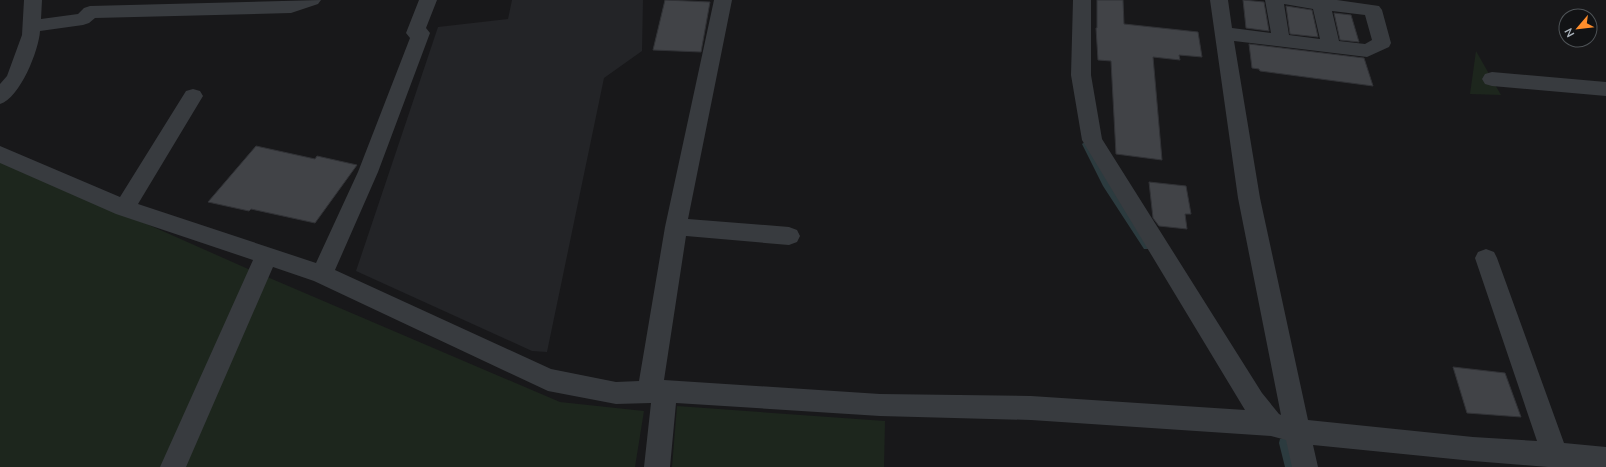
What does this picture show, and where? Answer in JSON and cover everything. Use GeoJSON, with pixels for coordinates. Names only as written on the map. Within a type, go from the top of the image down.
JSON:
{"type":"FeatureCollection","features":[{"type":"Feature","properties":{"kind":"street"},"geometry":{"type":"LineString","coordinates":[[0,97],[16,78],[31,35],[33,0]]}},
{"type":"Feature","properties":{"kind":"street"},"geometry":{"type":"LineString","coordinates":[[31,26],[83,19],[90,12],[290,7],[312,0]]}},
{"type":"Feature","properties":{"kind":"street"},"geometry":{"type":"LineString","coordinates":[[322,274],[368,172],[422,33],[415,33],[428,0]]}},
{"type":"Feature","properties":{"kind":"street"},"geometry":{"type":"LineString","coordinates":[[656,467],[658,391],[676,227],[723,0]]}},
{"type":"Feature","properties":{"kind":"street"},"geometry":{"type":"LineString","coordinates":[[1082,0],[1081,75],[1092,140],[1253,401],[1271,424]]}},
{"type":"Feature","properties":{"kind":"street"},"geometry":{"type":"LineString","coordinates":[[1219,0],[1249,198],[1305,467]]}},
{"type":"Feature","properties":{"kind":"street"},"geometry":{"type":"LineString","coordinates":[[1274,0],[1281,40]]}},
{"type":"Feature","properties":{"kind":"street"},"geometry":{"type":"LineString","coordinates":[[1223,33],[1367,51],[1382,43],[1373,10],[1288,0]]}},
{"type":"Feature","properties":{"kind":"street"},"geometry":{"type":"LineString","coordinates":[[1321,4],[1331,46]]}},
{"type":"Feature","properties":{"kind":"street"},"geometry":{"type":"LineString","coordinates":[[1492,79],[1605,90]]}},
{"type":"Feature","properties":{"kind":"street"},"geometry":{"type":"LineString","coordinates":[[124,208],[193,96]]}},
{"type":"Feature","properties":{"kind":"street"},"geometry":{"type":"LineString","coordinates":[[0,154],[124,208],[322,274],[548,380],[616,393],[658,391],[880,405],[1030,408],[1271,424],[1298,432],[1466,448],[1606,459]]}},
{"type":"Feature","properties":{"kind":"street"},"geometry":{"type":"LineString","coordinates":[[676,227],[789,236]]}},
{"type":"Feature","properties":{"kind":"street"},"geometry":{"type":"LineString","coordinates":[[173,467],[266,256]]}},
{"type":"Feature","properties":{"kind":"street"},"geometry":{"type":"LineString","coordinates":[[1486,258],[1555,455]]}},
{"type":"Feature","properties":{"kind":"shaded area"},"geometry":{"type":"Polygon","coordinates":[[[512,0],[643,0],[642,51],[604,78],[547,352],[532,351],[356,271],[438,27],[508,19],[512,0]]]}},
{"type":"Feature","properties":{"kind":"shaded area"},"geometry":{"type":"Polygon","coordinates":[[[1476,51],[1501,95],[1470,94],[1476,51]]]}},
{"type":"Feature","properties":{"kind":"shaded area"},"geometry":{"type":"Polygon","coordinates":[[[0,159],[255,272],[168,467],[0,467],[0,159]]]}},
{"type":"Feature","properties":{"kind":"shaded area"},"geometry":{"type":"Polygon","coordinates":[[[265,276],[560,402],[644,411],[635,467],[185,467],[265,276]]]}},
{"type":"Feature","properties":{"kind":"shaded area"},"geometry":{"type":"Polygon","coordinates":[[[677,406],[885,421],[884,467],[672,467],[677,406]]]}},
{"type":"Feature","properties":{"kind":"building"},"geometry":{"type":"Polygon","coordinates":[[[665,0],[710,2],[701,52],[653,50],[665,0]]]}},
{"type":"Feature","properties":{"kind":"building"},"geometry":{"type":"Polygon","coordinates":[[[1097,0],[1123,0],[1124,24],[1198,32],[1202,57],[1179,55],[1180,60],[1153,57],[1162,160],[1116,154],[1111,61],[1098,60],[1096,28],[1097,0]]]}},
{"type":"Feature","properties":{"kind":"building"},"geometry":{"type":"Polygon","coordinates":[[[1243,0],[1264,2],[1269,31],[1246,28],[1243,0]]]}},
{"type":"Feature","properties":{"kind":"building"},"geometry":{"type":"Polygon","coordinates":[[[1286,6],[1312,10],[1318,37],[1290,34],[1286,6]]]}},
{"type":"Feature","properties":{"kind":"building"},"geometry":{"type":"Polygon","coordinates":[[[1334,13],[1351,15],[1359,42],[1340,40],[1334,13]]]}},
{"type":"Feature","properties":{"kind":"building"},"geometry":{"type":"Polygon","coordinates":[[[1249,44],[1364,58],[1373,86],[1260,71],[1259,69],[1252,68],[1249,44]]]}},
{"type":"Feature","properties":{"kind":"building"},"geometry":{"type":"Polygon","coordinates":[[[256,146],[315,159],[317,156],[357,165],[315,223],[251,209],[249,211],[208,202],[256,146]]]}},
{"type":"Feature","properties":{"kind":"building"},"geometry":{"type":"Polygon","coordinates":[[[1149,182],[1186,186],[1191,214],[1185,214],[1187,229],[1159,226],[1153,218],[1149,182]]]}},
{"type":"Feature","properties":{"kind":"building"},"geometry":{"type":"Polygon","coordinates":[[[1453,367],[1505,373],[1521,417],[1467,413],[1453,367]]]}},
{"type":"Feature","properties":{"kind":"waterway"},"geometry":{"type":"LineString","coordinates":[[1086,144],[1107,184],[1147,246]]}},
{"type":"Feature","properties":{"kind":"waterway"},"geometry":{"type":"LineString","coordinates":[[1284,443],[1290,467]]}}]}
